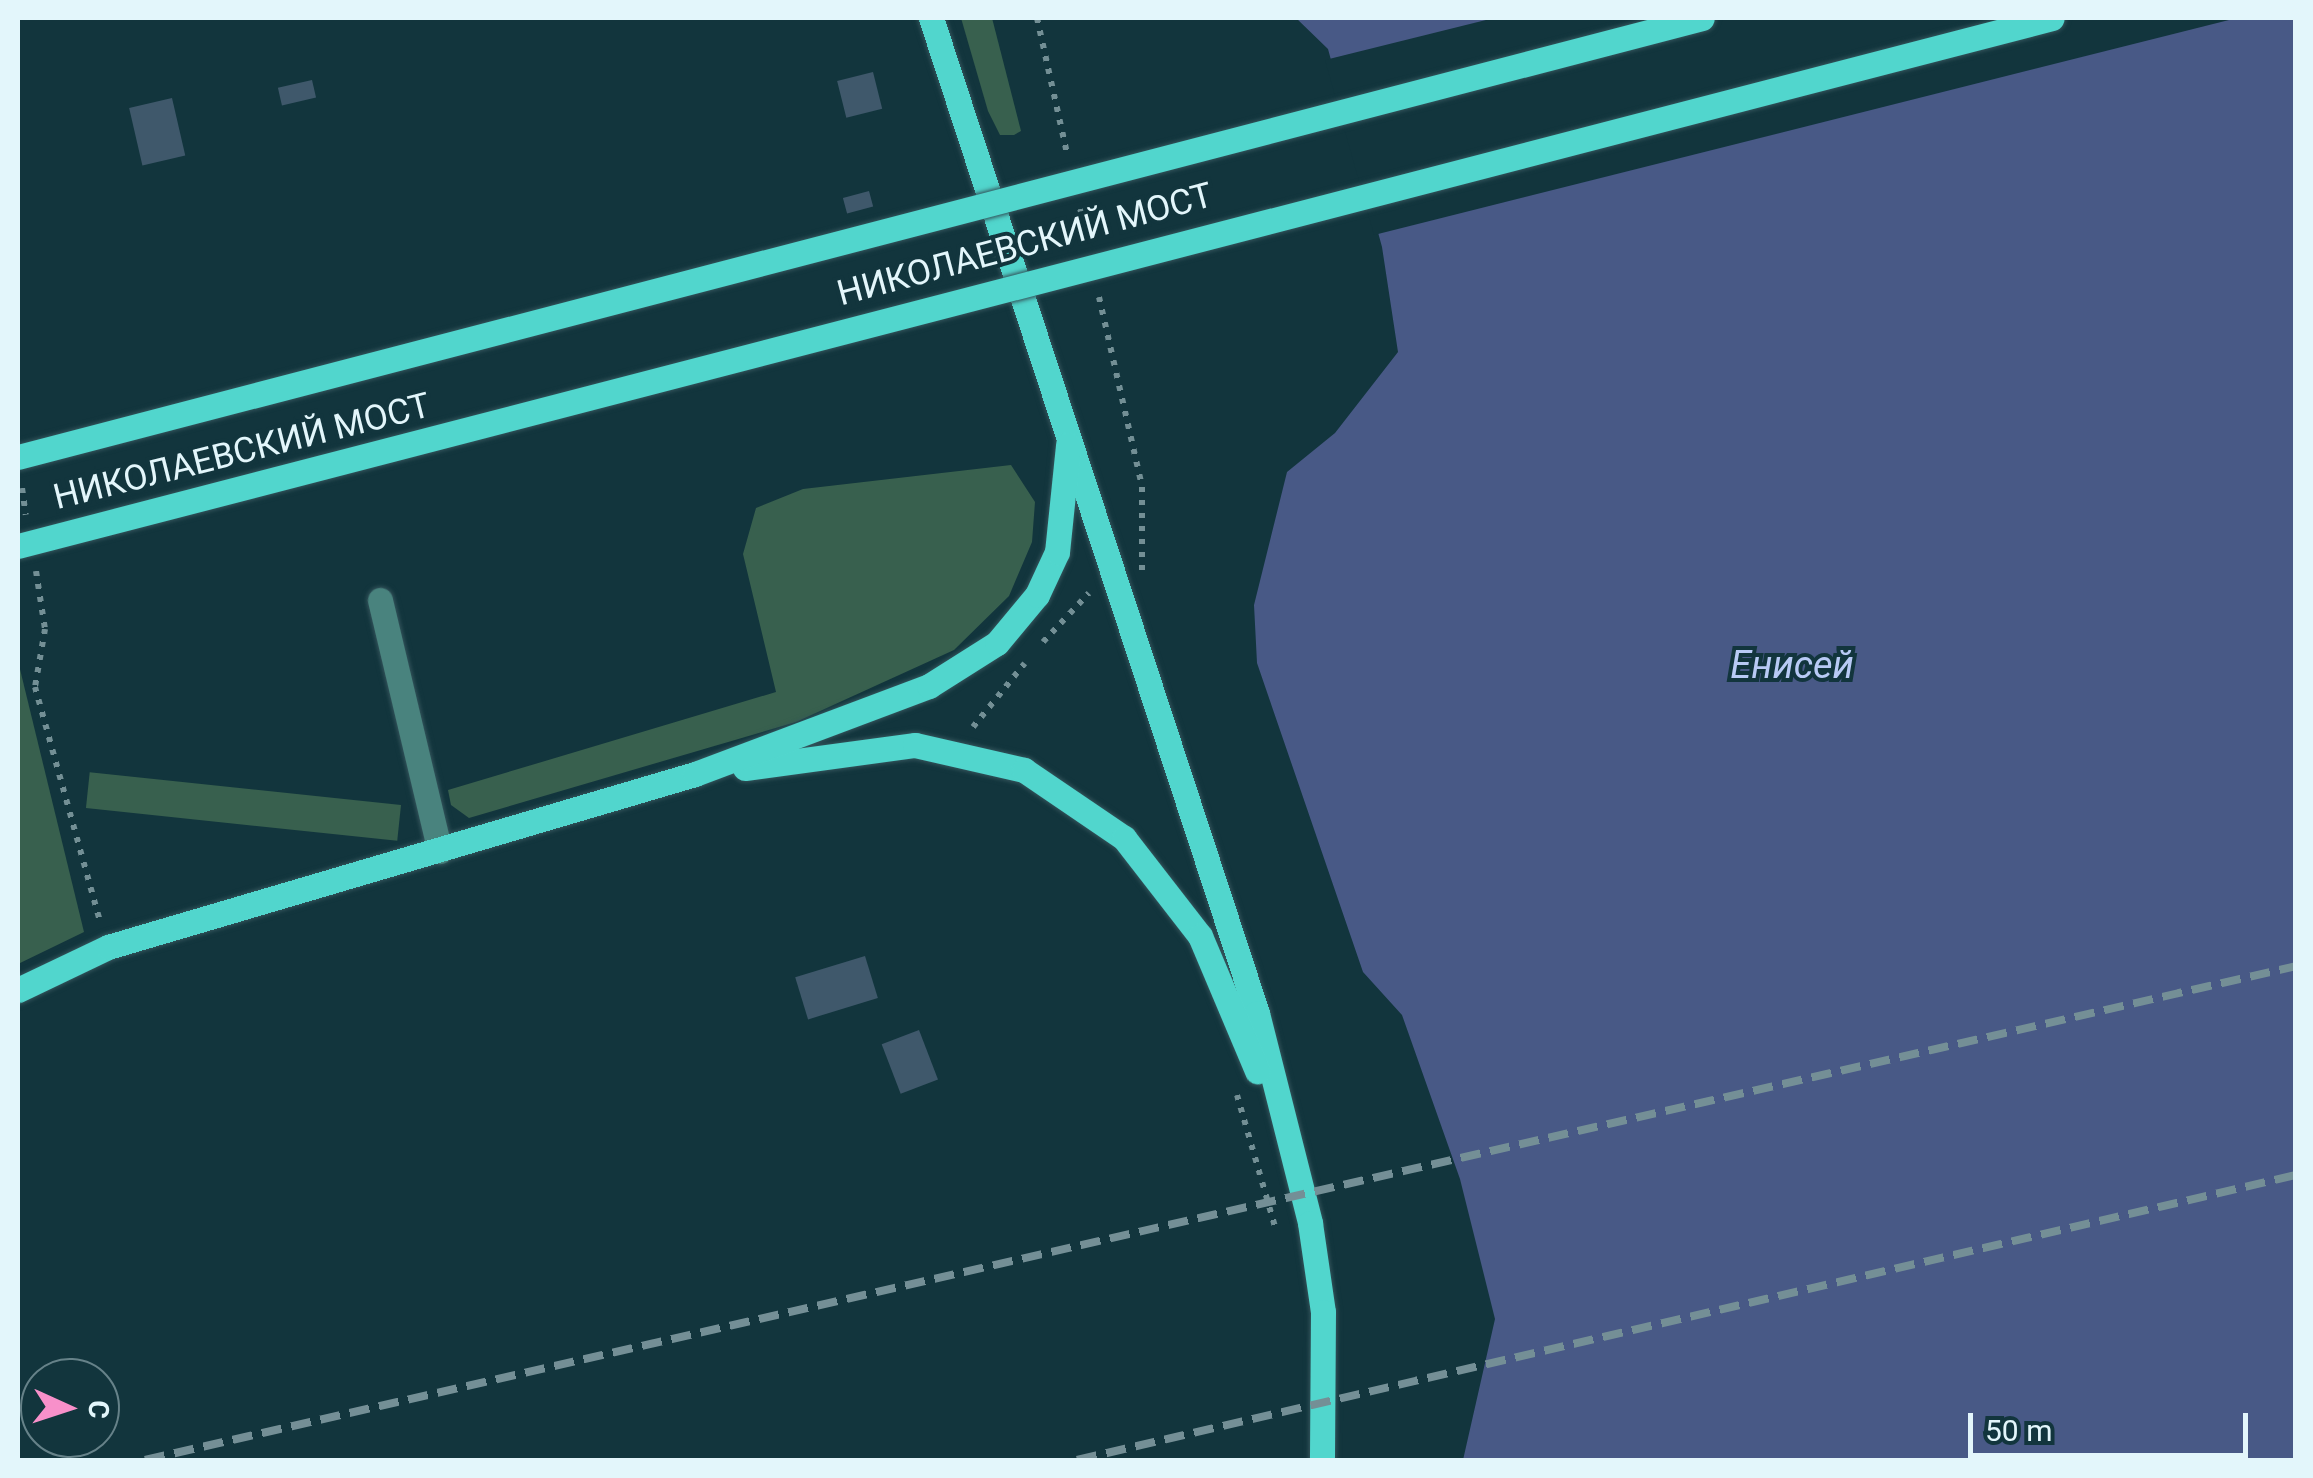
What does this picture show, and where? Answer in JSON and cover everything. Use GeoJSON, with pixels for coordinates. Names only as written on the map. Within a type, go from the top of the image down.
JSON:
{"type":"FeatureCollection","features":[{"type":"Feature","properties":{"kind":"main road"},"geometry":{"type":"LineString","coordinates":[[931,18],[1257,1014],[1282,1130],[1310,1223],[1323,1312],[1322,1460]]}},
{"type":"Feature","properties":{"kind":"main road","name":"НИКОЛАЕВСКИЙ МОСТ"},"geometry":{"type":"LineString","coordinates":[[18,457],[1702,18]]}},
{"type":"Feature","properties":{"kind":"main road","name":"НИКОЛАЕВСКИЙ МОСТ"},"geometry":{"type":"LineString","coordinates":[[18,546],[2052,18]]}},
{"type":"Feature","properties":{"kind":"main road"},"geometry":{"type":"LineString","coordinates":[[18,990],[108,947],[696,774],[929,686],[997,643],[1037,595],[1057,552],[1069,434]]}},
{"type":"Feature","properties":{"kind":"main road"},"geometry":{"type":"LineString","coordinates":[[696,774],[915,745],[1024,770],[1124,838],[1200,936],[1282,1130]]}},
{"type":"Feature","properties":{"kind":"lane"},"geometry":{"type":"LineString","coordinates":[[380,600],[440,851]]}},
{"type":"Feature","properties":{"kind":"path"},"geometry":{"type":"LineString","coordinates":[[46,628],[35,687],[100,924]]}},
{"type":"Feature","properties":{"kind":"green space"},"geometry":{"type":"Polygon","coordinates":[[[961,18],[992,18],[1021,131],[1014,135],[1000,135],[988,111],[961,18]]]}},
{"type":"Feature","properties":{"kind":"green space"},"geometry":{"type":"Polygon","coordinates":[[[1011,465],[1035,502],[1032,542],[1009,596],[954,650],[796,722],[469,818],[451,805],[448,790],[776,692],[743,554],[756,508],[803,489],[1011,465]]]}},
{"type":"Feature","properties":{"kind":"green space"},"geometry":{"type":"Polygon","coordinates":[[[18,661],[84,932],[18,964],[18,661]]]}},
{"type":"Feature","properties":{"kind":"green space"},"geometry":{"type":"Polygon","coordinates":[[[90,772],[401,805],[397,841],[86,808],[90,772]]]}},
{"type":"Feature","properties":{"kind":"water","name":"Енисей"},"geometry":{"type":"Polygon","coordinates":[[[1296,18],[2295,18],[2295,1460],[1463,1460],[1495,1319],[1460,1179],[1402,1015],[1363,972],[1257,663],[1254,605],[1287,472],[1335,433],[1398,352],[1382,247],[1328,49],[1296,18]]]}},
{"type":"Feature","properties":{"kind":"pier"},"geometry":{"type":"Polygon","coordinates":[[[1494,18],[2237,18],[1374,235],[1325,60],[1494,18]]]}},
{"type":"Feature","properties":{"kind":"building"},"geometry":{"type":"Polygon","coordinates":[[[873,72],[882,109],[846,118],[837,81],[873,72]]]}},
{"type":"Feature","properties":{"kind":"building"},"geometry":{"type":"Polygon","coordinates":[[[312,80],[316,98],[282,105],[278,88],[312,80]]]}},
{"type":"Feature","properties":{"kind":"building"},"geometry":{"type":"Polygon","coordinates":[[[172,98],[185,155],[142,165],[129,108],[172,98]]]}},
{"type":"Feature","properties":{"kind":"building"},"geometry":{"type":"Polygon","coordinates":[[[869,191],[873,206],[847,213],[843,198],[869,191]]]}},
{"type":"Feature","properties":{"kind":"building"},"geometry":{"type":"Polygon","coordinates":[[[865,956],[878,998],[808,1019],[795,977],[865,956]]]}},
{"type":"Feature","properties":{"kind":"building"},"geometry":{"type":"Polygon","coordinates":[[[919,1030],[938,1079],[901,1094],[882,1044],[919,1030]]]}},
{"type":"Feature","properties":{"kind":"railway"},"geometry":{"type":"LineString","coordinates":[[145,1460],[2296,966]]}},
{"type":"Feature","properties":{"kind":"railway"},"geometry":{"type":"LineString","coordinates":[[1077,1460],[2296,1175]]}}]}
